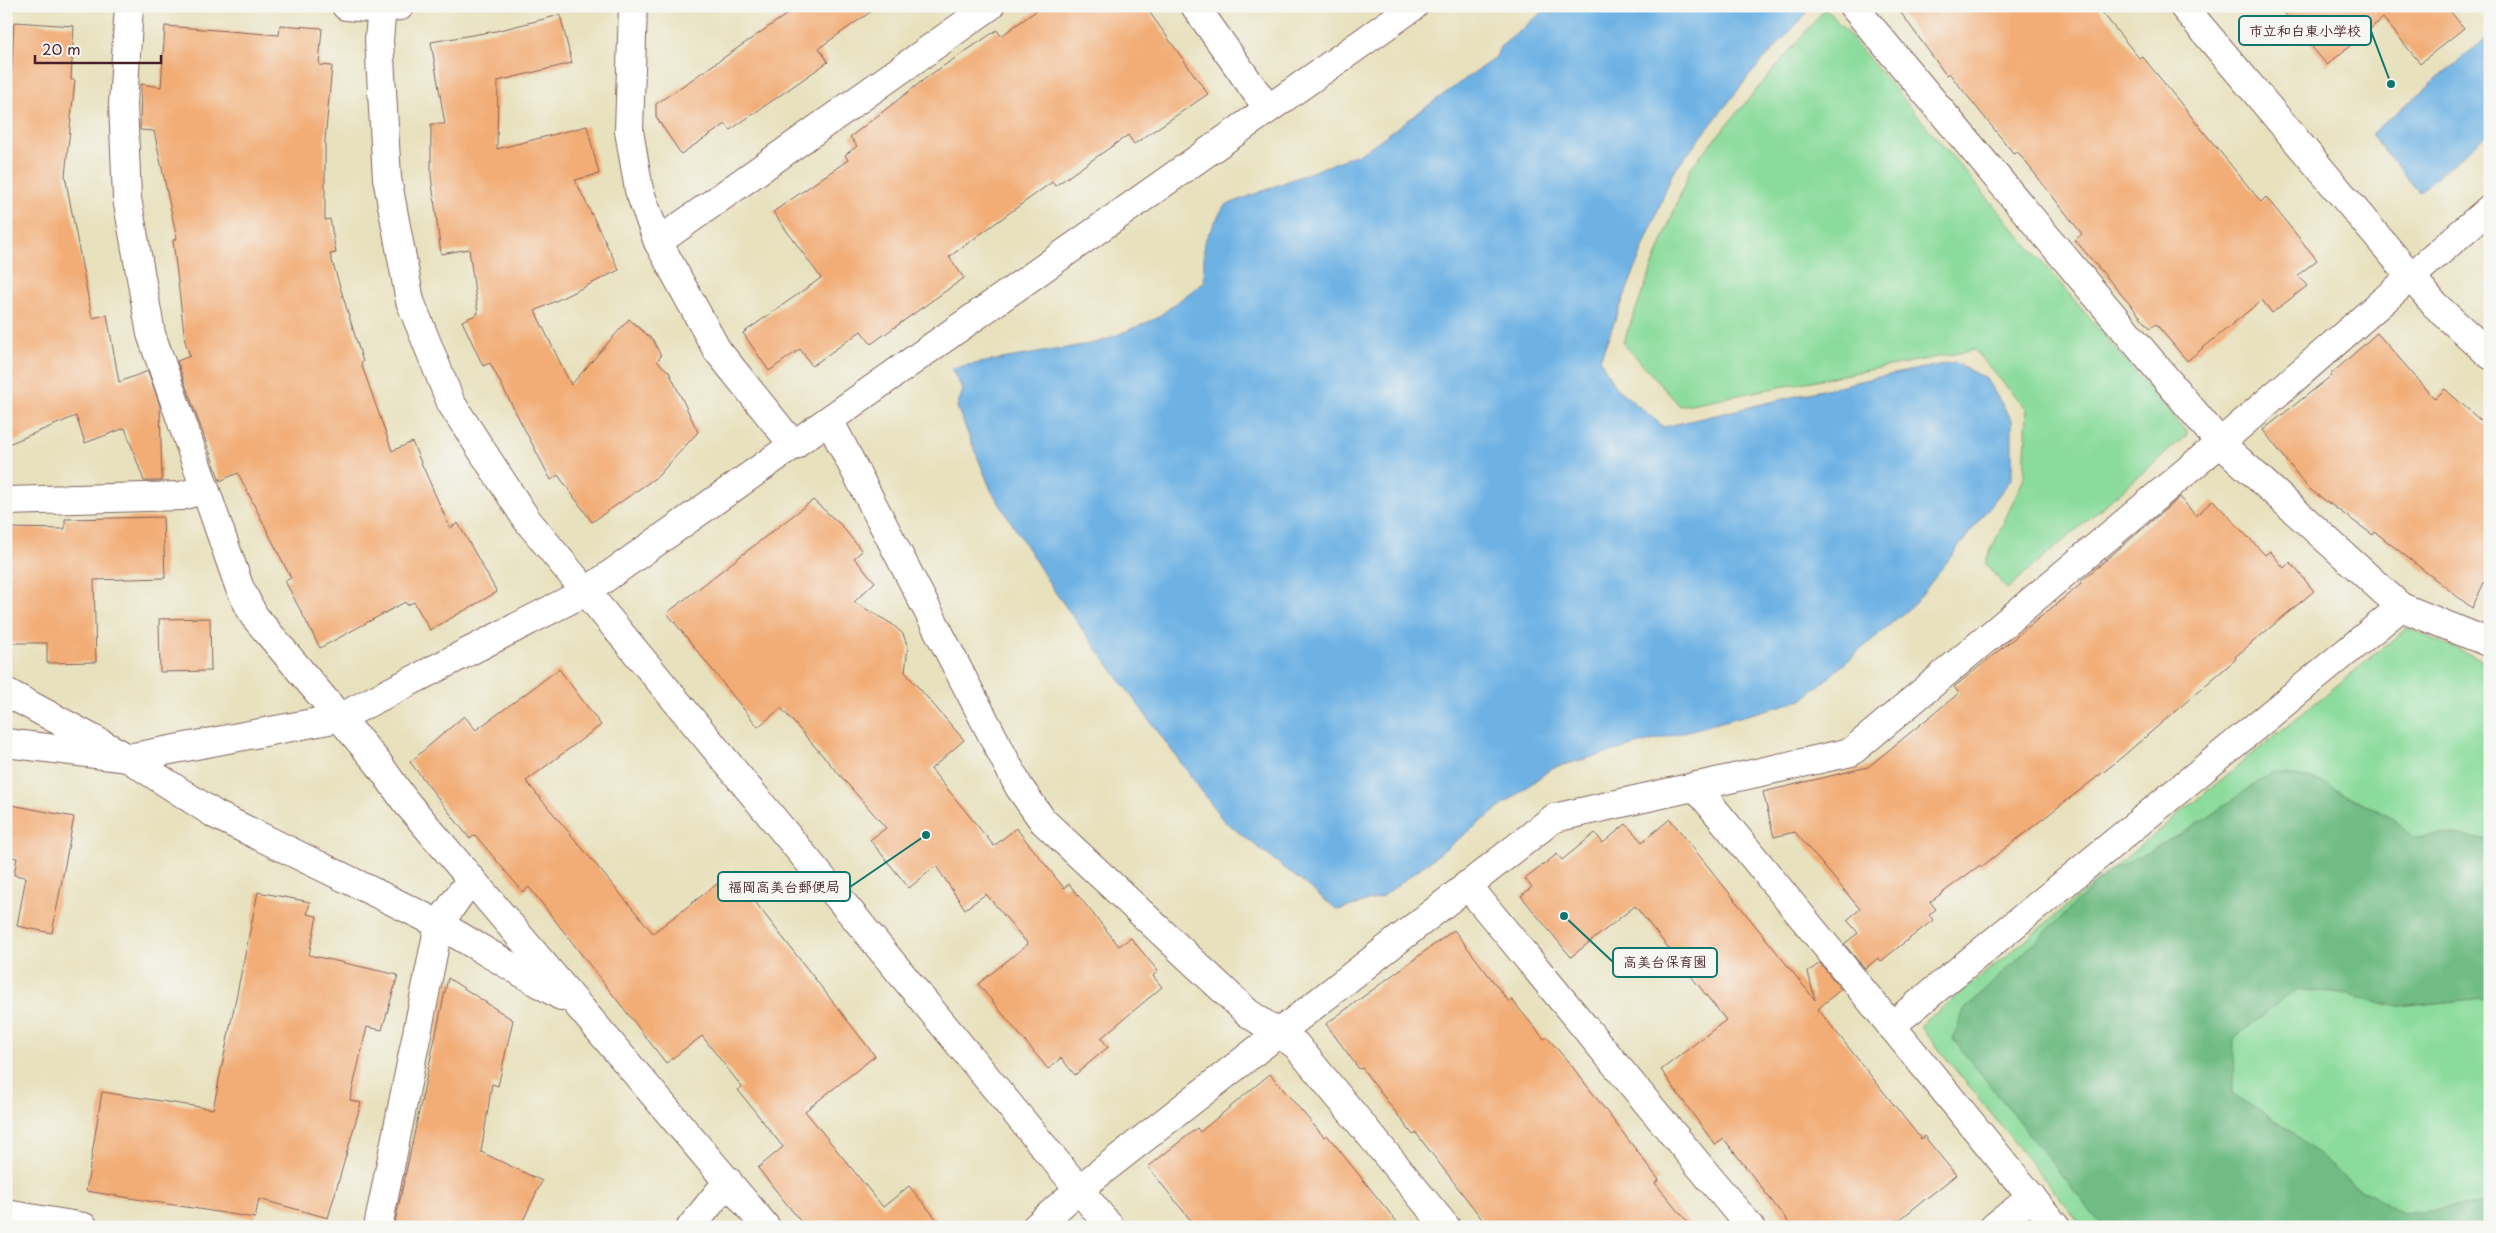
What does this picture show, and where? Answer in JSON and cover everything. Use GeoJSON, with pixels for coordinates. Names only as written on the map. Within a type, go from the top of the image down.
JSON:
{"type":"FeatureCollection","features":[{"type":"Feature","properties":{"kind":"street"},"geometry":{"type":"LineString","coordinates":[[129,6],[123,104],[127,198],[151,334],[239,586],[254,616],[471,879],[766,1227]]}},
{"type":"Feature","properties":{"kind":"street"},"geometry":{"type":"LineString","coordinates":[[346,6],[388,7],[379,40],[388,178],[410,301],[451,403],[527,520],[1110,1227]]}},
{"type":"Feature","properties":{"kind":"street"},"geometry":{"type":"LineString","coordinates":[[633,6],[629,131],[639,190],[658,242],[717,350],[794,446]]}},
{"type":"Feature","properties":{"kind":"street"},"geometry":{"type":"LineString","coordinates":[[658,242],[990,6]]}},
{"type":"Feature","properties":{"kind":"street"},"geometry":{"type":"LineString","coordinates":[[1195,6],[1268,108]]}},
{"type":"Feature","properties":{"kind":"street"},"geometry":{"type":"LineString","coordinates":[[6,743],[128,758],[339,718],[587,591],[1414,6]]}},
{"type":"Feature","properties":{"kind":"street"},"geometry":{"type":"LineString","coordinates":[[1853,6],[2220,443],[2401,607],[2490,643]]}},
{"type":"Feature","properties":{"kind":"street"},"geometry":{"type":"LineString","coordinates":[[2183,6],[2435,305],[2490,355]]}},
{"type":"Feature","properties":{"kind":"street"},"geometry":{"type":"LineString","coordinates":[[1036,1227],[1079,1189],[1554,818],[1851,752],[2220,443],[2490,208]]}},
{"type":"Feature","properties":{"kind":"street"},"geometry":{"type":"LineString","coordinates":[[830,420],[1018,787],[1043,821],[1248,1013],[1296,1044],[1446,1227]]}},
{"type":"Feature","properties":{"kind":"street"},"geometry":{"type":"LineString","coordinates":[[6,501],[181,496],[206,489]]}},
{"type":"Feature","properties":{"kind":"street"},"geometry":{"type":"LineString","coordinates":[[1891,1026],[2401,607]]}},
{"type":"Feature","properties":{"kind":"street"},"geometry":{"type":"LineString","coordinates":[[6,692],[128,758],[216,815],[439,924],[579,1006]]}},
{"type":"Feature","properties":{"kind":"street"},"geometry":{"type":"LineString","coordinates":[[1695,786],[2056,1227]]}},
{"type":"Feature","properties":{"kind":"street"},"geometry":{"type":"LineString","coordinates":[[378,1227],[439,924],[471,879]]}},
{"type":"Feature","properties":{"kind":"street"},"geometry":{"type":"LineString","coordinates":[[1467,886],[1750,1227]]}},
{"type":"Feature","properties":{"kind":"street"},"geometry":{"type":"LineString","coordinates":[[691,1227],[728,1182]]}},
{"type":"Feature","properties":{"kind":"street"},"geometry":{"type":"LineString","coordinates":[[1994,1227],[2032,1197]]}},
{"type":"Feature","properties":{"kind":"street"},"geometry":{"type":"LineString","coordinates":[[6,1214],[84,1227]]}},
{"type":"Feature","properties":{"kind":"green space"},"geometry":{"type":"Polygon","coordinates":[[[1826,8],[2188,434],[2007,589],[1985,563],[2024,478],[2027,410],[1974,350],[1680,406],[1623,343],[1691,167],[1826,8]]]}},
{"type":"Feature","properties":{"kind":"green space"},"geometry":{"type":"Polygon","coordinates":[[[2407,628],[2490,663],[2490,1227],[2083,1227],[1920,1026],[2407,628]]]}},
{"type":"Feature","properties":{"kind":"green space"},"geometry":{"type":"Polygon","coordinates":[[[2271,773],[2314,779],[2391,817],[2414,837],[2456,834],[2490,840],[2490,1003],[2484,998],[2399,1007],[2348,995],[2297,989],[2234,1038],[2233,1095],[2282,1124],[2354,1185],[2403,1213],[2480,1204],[2490,1198],[2490,1227],[2103,1227],[1953,1039],[1964,1010],[2107,873],[2190,829],[2271,773]]]}},
{"type":"Feature","properties":{"kind":"water"},"geometry":{"type":"Polygon","coordinates":[[[1550,6],[1802,6],[1807,13],[1749,76],[1672,174],[1600,359],[1615,387],[1664,427],[1873,378],[1954,362],[1986,379],[2012,420],[2012,478],[1915,603],[1802,700],[1552,768],[1382,897],[1338,910],[1223,820],[1055,592],[991,490],[957,407],[963,390],[951,368],[1100,342],[1155,319],[1204,282],[1204,242],[1224,206],[1363,152],[1496,57],[1500,47],[1550,6]]]}},
{"type":"Feature","properties":{"kind":"water"},"geometry":{"type":"Polygon","coordinates":[[[2489,36],[2490,132],[2419,192],[2371,134],[2489,36]]]}},
{"type":"Feature","properties":{"kind":"building"},"geometry":{"type":"Polygon","coordinates":[[[799,6],[879,6],[819,48],[828,62],[730,130],[726,124],[681,154],[656,117],[656,104],[799,6]]]}},
{"type":"Feature","properties":{"kind":"building"},"geometry":{"type":"Polygon","coordinates":[[[1043,6],[1145,6],[1208,94],[1134,144],[1128,135],[1055,186],[1052,182],[949,257],[964,278],[871,344],[861,331],[812,366],[800,349],[769,371],[743,333],[821,278],[773,212],[848,160],[845,155],[857,146],[850,137],[930,75],[997,30],[1001,36],[1043,6]]]}},
{"type":"Feature","properties":{"kind":"building"},"geometry":{"type":"Polygon","coordinates":[[[1896,6],[2097,6],[2139,58],[2142,56],[2261,202],[2266,197],[2317,260],[2298,275],[2307,286],[2272,313],[2262,300],[2187,361],[2156,324],[2150,328],[2075,240],[2082,234],[2017,151],[2014,154],[1949,73],[1946,75],[1896,6]]]}},
{"type":"Feature","properties":{"kind":"building"},"geometry":{"type":"Polygon","coordinates":[[[2278,6],[2446,6],[2464,28],[2420,63],[2383,18],[2327,65],[2278,6]]]}},
{"type":"Feature","properties":{"kind":"building"},"geometry":{"type":"Polygon","coordinates":[[[560,15],[572,63],[498,81],[497,149],[587,126],[599,174],[575,180],[619,270],[535,311],[571,385],[629,319],[653,340],[661,356],[657,361],[669,372],[698,432],[658,476],[592,522],[558,475],[551,480],[490,363],[483,366],[462,321],[478,314],[469,249],[441,254],[431,175],[431,124],[445,124],[431,42],[496,31],[560,15]]]}},
{"type":"Feature","properties":{"kind":"building"},"geometry":{"type":"Polygon","coordinates":[[[14,22],[74,26],[71,80],[75,80],[65,176],[92,318],[107,315],[119,382],[148,371],[160,406],[162,481],[144,481],[125,428],[85,443],[76,416],[6,445],[6,134],[8,84],[11,84],[14,22]]]}},
{"type":"Feature","properties":{"kind":"building"},"geometry":{"type":"Polygon","coordinates":[[[280,25],[322,28],[319,65],[332,66],[325,141],[325,220],[330,219],[336,253],[330,254],[363,362],[361,363],[392,451],[412,442],[450,528],[458,523],[497,592],[430,630],[414,602],[407,605],[405,602],[320,648],[285,581],[291,578],[238,473],[220,481],[177,361],[190,356],[185,341],[173,240],[177,239],[154,131],[140,130],[141,84],[161,87],[165,26],[279,35],[280,25]]]}},
{"type":"Feature","properties":{"kind":"building"},"geometry":{"type":"Polygon","coordinates":[[[2377,333],[2435,399],[2445,389],[2490,429],[2490,570],[2472,608],[2375,532],[2373,535],[2308,488],[2263,430],[2331,376],[2377,333]]]}},
{"type":"Feature","properties":{"kind":"building"},"geometry":{"type":"Polygon","coordinates":[[[2180,497],[2196,516],[2213,500],[2265,555],[2270,551],[2284,568],[2290,562],[2314,591],[2235,657],[2236,659],[2115,763],[1981,867],[1980,865],[1930,902],[1936,909],[1929,915],[1933,920],[1881,961],[1878,958],[1865,969],[1844,944],[1858,933],[1847,920],[1860,909],[1795,832],[1774,837],[1763,792],[1868,767],[1959,693],[1954,687],[2081,584],[2080,582],[2180,497]]]}},
{"type":"Feature","properties":{"kind":"building"},"geometry":{"type":"Polygon","coordinates":[[[813,500],[841,525],[862,551],[854,558],[875,582],[854,602],[892,624],[903,634],[908,647],[905,672],[964,740],[931,769],[994,846],[1016,828],[1064,888],[1069,884],[1119,946],[1131,938],[1158,971],[1153,976],[1162,987],[1101,1038],[1108,1047],[1075,1075],[1061,1058],[1048,1069],[978,984],[1028,944],[986,894],[965,909],[936,866],[909,888],[870,840],[886,828],[781,708],[758,727],[667,613],[813,500]]]}},
{"type":"Feature","properties":{"kind":"building"},"geometry":{"type":"Polygon","coordinates":[[[163,517],[165,578],[94,580],[96,662],[47,663],[47,643],[7,643],[8,528],[65,529],[65,519],[163,517]]]}},
{"type":"Feature","properties":{"kind":"building"},"geometry":{"type":"Polygon","coordinates":[[[210,618],[211,671],[160,672],[159,619],[210,618]]]}},
{"type":"Feature","properties":{"kind":"building"},"geometry":{"type":"Polygon","coordinates":[[[559,669],[601,725],[526,781],[653,933],[734,871],[759,907],[875,1056],[805,1111],[883,1207],[909,1186],[943,1227],[805,1227],[758,1168],[783,1147],[738,1090],[742,1087],[702,1036],[666,1063],[529,887],[523,892],[475,835],[470,839],[410,762],[464,716],[476,730],[559,669]]]}},
{"type":"Feature","properties":{"kind":"building"},"geometry":{"type":"Polygon","coordinates":[[[6,804],[74,817],[52,933],[17,926],[26,877],[14,875],[17,858],[6,856],[6,804]]]}},
{"type":"Feature","properties":{"kind":"building"},"geometry":{"type":"Polygon","coordinates":[[[1670,819],[1815,1000],[1808,972],[1820,963],[1841,989],[1818,1009],[1921,1139],[1924,1136],[1956,1175],[1890,1227],[1792,1227],[1724,1139],[1715,1145],[1661,1070],[1726,1020],[1635,906],[1571,957],[1521,896],[1532,887],[1525,879],[1557,854],[1562,860],[1595,833],[1603,843],[1626,824],[1642,842],[1670,819]]]}},
{"type":"Feature","properties":{"kind":"building"},"geometry":{"type":"Polygon","coordinates":[[[258,892],[310,902],[307,914],[317,916],[309,955],[398,975],[382,1030],[367,1027],[350,1100],[361,1103],[328,1218],[259,1199],[255,1218],[86,1191],[102,1092],[213,1109],[258,892]]]}},
{"type":"Feature","properties":{"kind":"building"},"geometry":{"type":"Polygon","coordinates":[[[1454,930],[1509,1002],[1512,1000],[1544,1039],[1547,1037],[1571,1065],[1659,1180],[1655,1183],[1692,1227],[1488,1227],[1416,1133],[1413,1135],[1362,1068],[1359,1069],[1326,1024],[1454,930]]]}},
{"type":"Feature","properties":{"kind":"building"},"geometry":{"type":"Polygon","coordinates":[[[448,978],[513,1020],[498,1086],[492,1084],[481,1152],[542,1181],[520,1227],[394,1227],[448,978]]]}},
{"type":"Feature","properties":{"kind":"building"},"geometry":{"type":"Polygon","coordinates":[[[1270,1074],[1324,1137],[1327,1135],[1401,1227],[1196,1227],[1148,1167],[1197,1128],[1200,1132],[1270,1074]]]}},
{"type":"Feature","properties":{"kind":"place","name":"市立和白東小学校"},"geometry":{"type":"Point","coordinates":[2391,84]}},
{"type":"Feature","properties":{"kind":"place","name":"福岡高美台郵便局"},"geometry":{"type":"Point","coordinates":[926,835]}},
{"type":"Feature","properties":{"kind":"place","name":"高美台保育園"},"geometry":{"type":"Point","coordinates":[1564,916]}}]}
